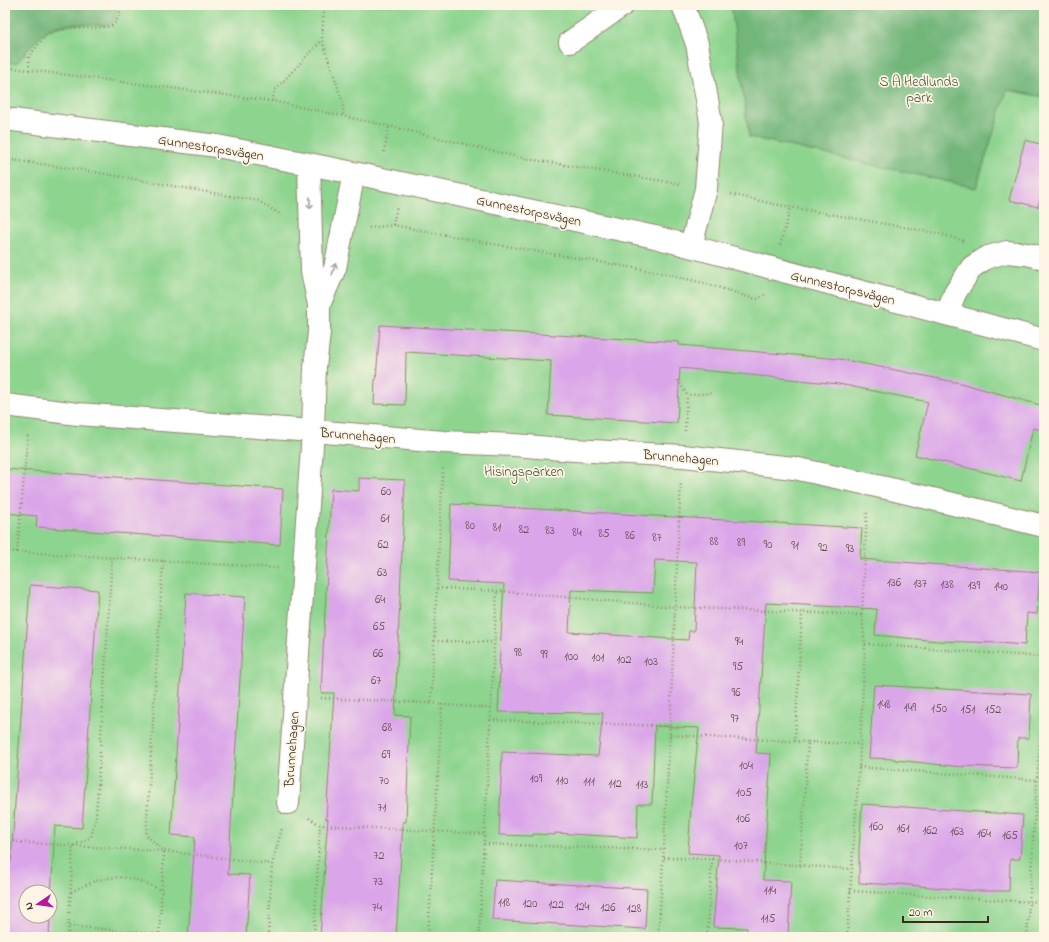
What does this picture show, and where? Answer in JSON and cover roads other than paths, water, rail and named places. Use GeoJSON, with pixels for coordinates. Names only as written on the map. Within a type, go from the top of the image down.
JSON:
{"type":"FeatureCollection","features":[{"type":"Feature","properties":{"kind":"street"},"geometry":{"type":"LineString","coordinates":[[570,42],[624,5]]}},
{"type":"Feature","properties":{"kind":"street"},"geometry":{"type":"LineString","coordinates":[[683,5],[697,44],[711,122],[706,188],[691,246]]}},
{"type":"Feature","properties":{"kind":"street","name":"Gunnestorpsvägen"},"geometry":{"type":"LineString","coordinates":[[5,119],[217,146],[354,173],[655,237],[1044,340]]}},
{"type":"Feature","properties":{"kind":"street","name":"Brunnehagen"},"geometry":{"type":"LineString","coordinates":[[288,803],[313,430],[315,367],[319,333],[319,305],[312,271],[309,164]]}},
{"type":"Feature","properties":{"kind":"street","name":"Brunnehagen"},"geometry":{"type":"LineString","coordinates":[[319,305],[335,268],[354,173]]}},
{"type":"Feature","properties":{"kind":"street"},"geometry":{"type":"LineString","coordinates":[[947,314],[955,293],[972,267],[988,258],[1007,252],[1027,254],[1044,258]]}},
{"type":"Feature","properties":{"kind":"street","name":"Brunnehagen"},"geometry":{"type":"LineString","coordinates":[[5,405],[78,414],[313,430],[444,442],[683,456],[794,468],[895,490],[1044,526]]}},
{"type":"Feature","properties":{"kind":"park label","name":"S A Hedlunds park"},"geometry":{"type":"Point","coordinates":[919,90]}},
{"type":"Feature","properties":{"kind":"park label","name":"Hisingsparken"},"geometry":{"type":"Point","coordinates":[524,471]}}]}
